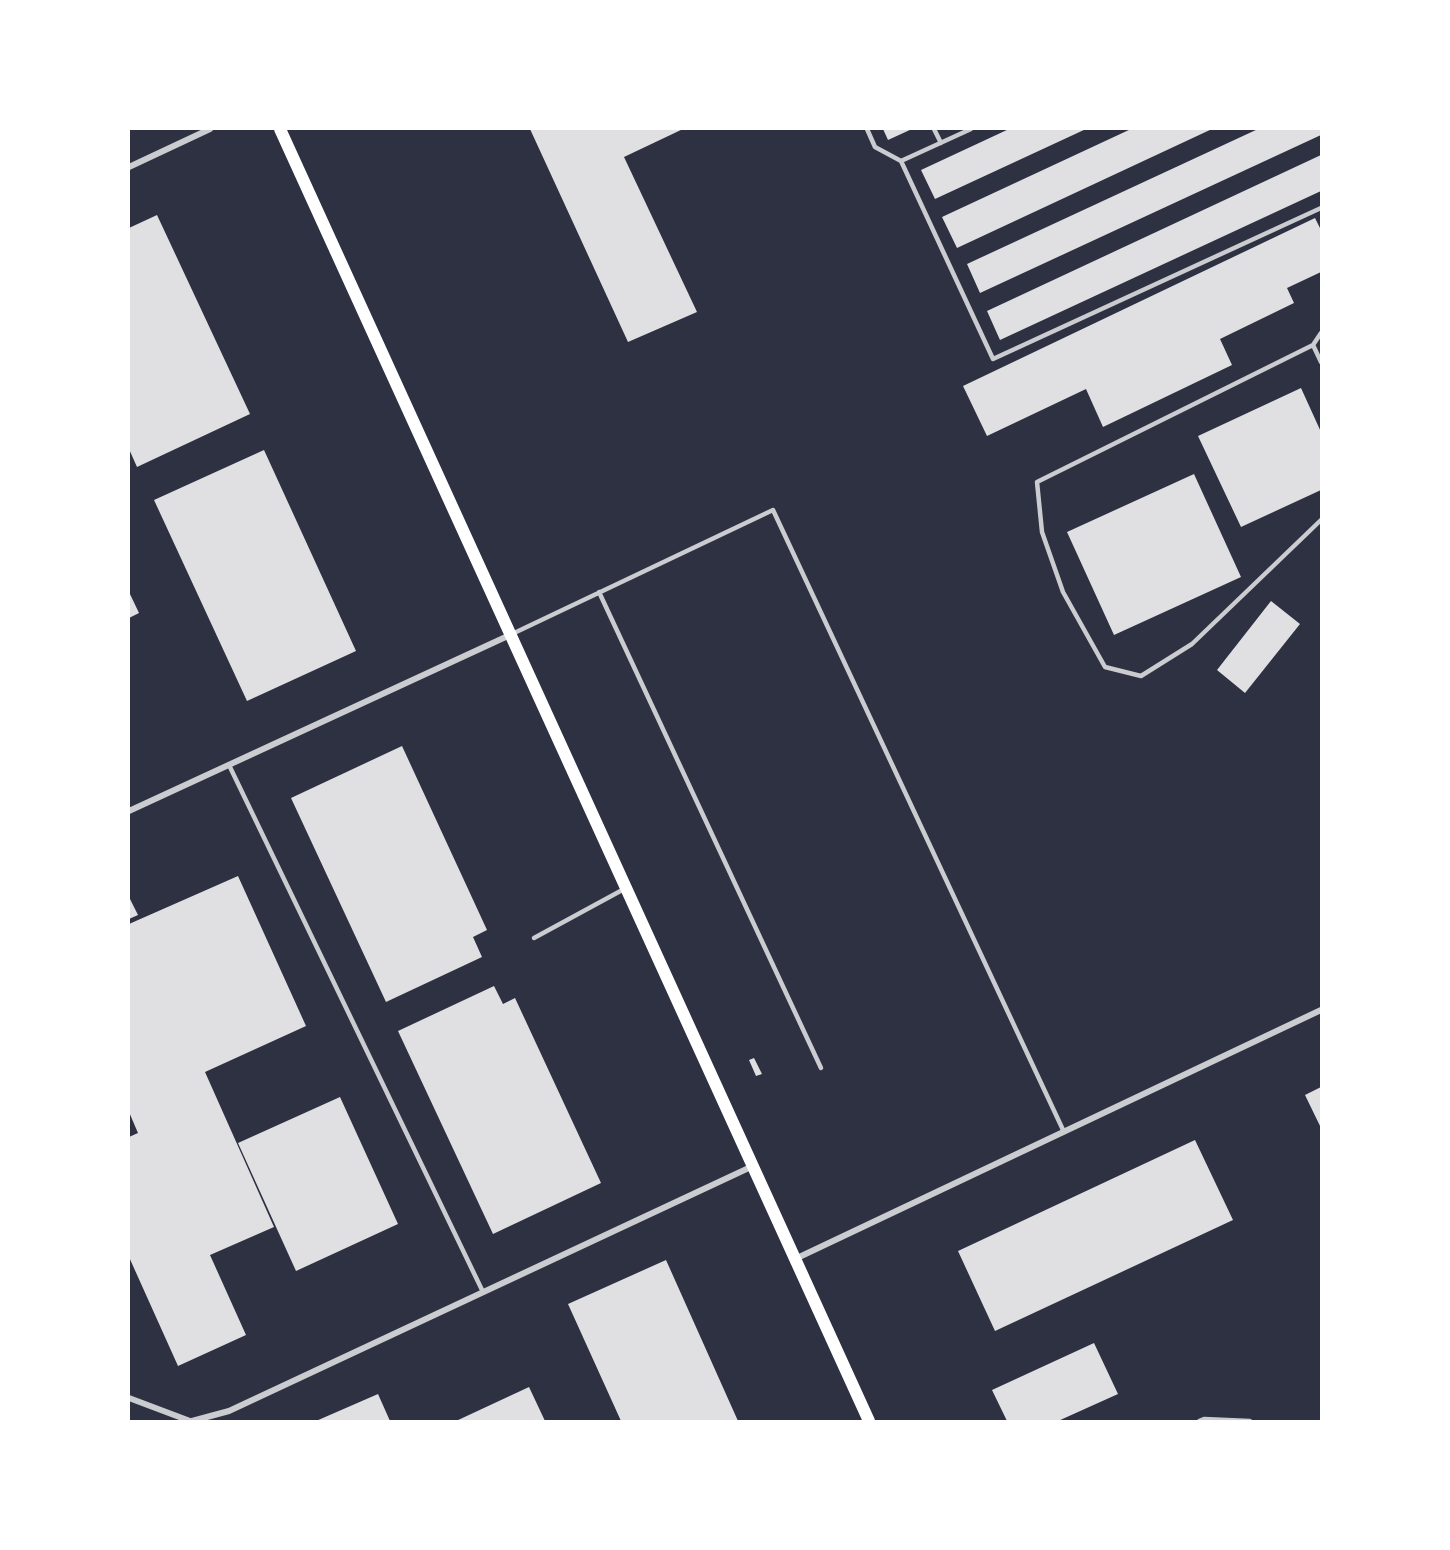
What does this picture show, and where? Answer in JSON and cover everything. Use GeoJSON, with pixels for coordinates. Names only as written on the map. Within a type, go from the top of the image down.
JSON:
{"type":"FeatureCollection","features":[{"type":"Feature","properties":{"kind":"main road"},"geometry":{"type":"LineString","coordinates":[[280,129],[869,1421]]}},
{"type":"Feature","properties":{"kind":"street"},"geometry":{"type":"LineString","coordinates":[[129,167],[210,129]]}},
{"type":"Feature","properties":{"kind":"street"},"geometry":{"type":"LineString","coordinates":[[129,811],[510,635]]}},
{"type":"Feature","properties":{"kind":"street"},"geometry":{"type":"LineString","coordinates":[[795,1259],[1321,1010]]}},
{"type":"Feature","properties":{"kind":"street"},"geometry":{"type":"LineString","coordinates":[[129,1398],[191,1421],[229,1411],[753,1166]]}},
{"type":"Feature","properties":{"kind":"lane"},"geometry":{"type":"LineString","coordinates":[[867,129],[875,147],[901,161],[993,359],[1321,208]]}},
{"type":"Feature","properties":{"kind":"lane"},"geometry":{"type":"LineString","coordinates":[[934,129],[941,143]]}},
{"type":"Feature","properties":{"kind":"lane"},"geometry":{"type":"LineString","coordinates":[[901,161],[971,129]]}},
{"type":"Feature","properties":{"kind":"lane"},"geometry":{"type":"LineString","coordinates":[[1321,333],[1313,345],[1037,482],[1042,532],[1063,592],[1105,667],[1140,676],[1192,644],[1321,520]]}},
{"type":"Feature","properties":{"kind":"lane"},"geometry":{"type":"LineString","coordinates":[[1313,345],[1321,362]]}},
{"type":"Feature","properties":{"kind":"lane"},"geometry":{"type":"LineString","coordinates":[[510,635],[773,510],[1064,1132]]}},
{"type":"Feature","properties":{"kind":"lane"},"geometry":{"type":"LineString","coordinates":[[599,592],[822,1068]]}},
{"type":"Feature","properties":{"kind":"lane"},"geometry":{"type":"LineString","coordinates":[[229,765],[483,1292]]}},
{"type":"Feature","properties":{"kind":"lane"},"geometry":{"type":"LineString","coordinates":[[534,938],[626,888]]}},
{"type":"Feature","properties":{"kind":"lane"},"geometry":{"type":"LineString","coordinates":[[1199,1421],[1204,1419],[1250,1421]]}},
{"type":"Feature","properties":{"kind":"building"},"geometry":{"type":"Polygon","coordinates":[[[530,129],[683,129],[624,157],[697,312],[628,342],[530,129]]]}},
{"type":"Feature","properties":{"kind":"building"},"geometry":{"type":"Polygon","coordinates":[[[883,129],[912,129],[888,140],[883,129]]]}},
{"type":"Feature","properties":{"kind":"building"},"geometry":{"type":"Polygon","coordinates":[[[1009,129],[1086,129],[935,199],[921,170],[1009,129]]]}},
{"type":"Feature","properties":{"kind":"building"},"geometry":{"type":"Polygon","coordinates":[[[1131,129],[1212,129],[957,248],[942,217],[1131,129]]]}},
{"type":"Feature","properties":{"kind":"building"},"geometry":{"type":"Polygon","coordinates":[[[1258,129],[1321,129],[1321,135],[980,293],[967,264],[1258,129]]]}},
{"type":"Feature","properties":{"kind":"building"},"geometry":{"type":"Polygon","coordinates":[[[1321,155],[1321,191],[1000,340],[987,311],[1321,155]]]}},
{"type":"Feature","properties":{"kind":"building"},"geometry":{"type":"Polygon","coordinates":[[[157,215],[250,414],[137,467],[129,449],[129,228],[157,215]]]}},
{"type":"Feature","properties":{"kind":"building"},"geometry":{"type":"Polygon","coordinates":[[[1315,218],[1321,230],[1321,272],[1287,288],[1294,303],[1220,339],[1232,365],[1103,427],[1086,389],[987,436],[963,386],[1315,218]]]}},
{"type":"Feature","properties":{"kind":"building"},"geometry":{"type":"Polygon","coordinates":[[[1301,388],[1321,432],[1321,490],[1241,527],[1198,436],[1301,388]]]}},
{"type":"Feature","properties":{"kind":"building"},"geometry":{"type":"Polygon","coordinates":[[[264,450],[356,651],[247,701],[154,500],[264,450]]]}},
{"type":"Feature","properties":{"kind":"building"},"geometry":{"type":"Polygon","coordinates":[[[1194,474],[1241,577],[1114,635],[1067,532],[1194,474]]]}},
{"type":"Feature","properties":{"kind":"building"},"geometry":{"type":"Polygon","coordinates":[[[129,592],[139,613],[129,618],[129,592]]]}},
{"type":"Feature","properties":{"kind":"building"},"geometry":{"type":"Polygon","coordinates":[[[1271,601],[1300,624],[1245,693],[1217,670],[1271,601]]]}},
{"type":"Feature","properties":{"kind":"building"},"geometry":{"type":"Polygon","coordinates":[[[402,746],[487,930],[473,937],[482,957],[386,1002],[291,798],[402,746]]]}},
{"type":"Feature","properties":{"kind":"building"},"geometry":{"type":"Polygon","coordinates":[[[238,876],[306,1026],[205,1072],[274,1227],[210,1255],[246,1335],[178,1366],[129,1257],[129,1137],[138,1133],[129,1112],[129,924],[238,876]]]}},
{"type":"Feature","properties":{"kind":"building"},"geometry":{"type":"Polygon","coordinates":[[[129,897],[138,915],[129,919],[129,897]]]}},
{"type":"Feature","properties":{"kind":"building"},"geometry":{"type":"Polygon","coordinates":[[[494,986],[503,1004],[515,998],[601,1183],[493,1234],[398,1031],[494,986]]]}},
{"type":"Feature","properties":{"kind":"building"},"geometry":{"type":"Polygon","coordinates":[[[754,1058],[762,1074],[756,1076],[749,1060],[754,1058]]]}},
{"type":"Feature","properties":{"kind":"building"},"geometry":{"type":"Polygon","coordinates":[[[1321,1087],[1321,1128],[1305,1095],[1321,1087]]]}},
{"type":"Feature","properties":{"kind":"building"},"geometry":{"type":"Polygon","coordinates":[[[340,1097],[398,1224],[296,1271],[238,1143],[340,1097]]]}},
{"type":"Feature","properties":{"kind":"building"},"geometry":{"type":"Polygon","coordinates":[[[1195,1140],[1233,1220],[995,1331],[958,1251],[1195,1140]]]}},
{"type":"Feature","properties":{"kind":"building"},"geometry":{"type":"Polygon","coordinates":[[[666,1260],[738,1421],[621,1421],[568,1304],[666,1260]]]}},
{"type":"Feature","properties":{"kind":"building"},"geometry":{"type":"Polygon","coordinates":[[[1094,1343],[1118,1394],[1058,1421],[1007,1421],[992,1390],[1094,1343]]]}},
{"type":"Feature","properties":{"kind":"building"},"geometry":{"type":"Polygon","coordinates":[[[529,1387],[545,1421],[456,1421],[529,1387]]]}},
{"type":"Feature","properties":{"kind":"building"},"geometry":{"type":"Polygon","coordinates":[[[378,1394],[390,1421],[316,1421],[378,1394]]]}}]}
